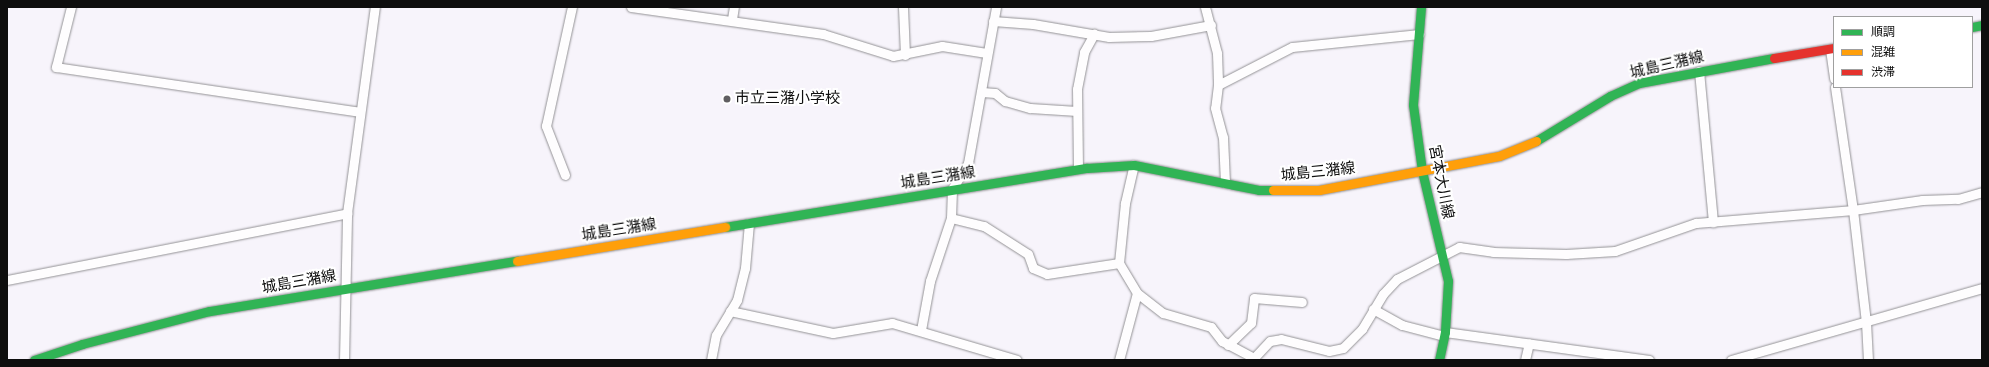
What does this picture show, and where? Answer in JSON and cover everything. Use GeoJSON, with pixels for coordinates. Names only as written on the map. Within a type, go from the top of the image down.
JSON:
{"type":"FeatureCollection","features":[{"type":"Feature","properties":{"kind":"main road","name":"宮本大川線"},"geometry":{"type":"LineString","coordinates":[[1421,7],[1414,105],[1422,171],[1448,281],[1445,334],[1439,360]]}},
{"type":"Feature","properties":{"kind":"main road","name":"城島三潴線"},"geometry":{"type":"LineString","coordinates":[[34,360],[82,344],[210,312],[344,288],[1078,169],[1134,165],[1225,183],[1286,192],[1319,190],[1422,171],[1525,148],[1610,96],[1639,83],[1699,70],[1832,48]]}},
{"type":"Feature","properties":{"kind":"street"},"geometry":{"type":"LineString","coordinates":[[71,7],[56,67],[360,112]]}},
{"type":"Feature","properties":{"kind":"street"},"geometry":{"type":"LineString","coordinates":[[344,360],[344,288],[347,213],[375,7]]}},
{"type":"Feature","properties":{"kind":"street"},"geometry":{"type":"LineString","coordinates":[[565,175],[547,135],[546,126],[572,7]]}},
{"type":"Feature","properties":{"kind":"street"},"geometry":{"type":"LineString","coordinates":[[631,7],[732,19],[823,34],[888,55],[905,55],[942,46],[986,53]]}},
{"type":"Feature","properties":{"kind":"street"},"geometry":{"type":"LineString","coordinates":[[732,19],[734,7]]}},
{"type":"Feature","properties":{"kind":"street"},"geometry":{"type":"LineString","coordinates":[[903,7],[905,55]]}},
{"type":"Feature","properties":{"kind":"street"},"geometry":{"type":"LineString","coordinates":[[921,330],[930,280],[951,218],[952,189],[968,163],[982,92],[986,53],[996,7]]}},
{"type":"Feature","properties":{"kind":"street"},"geometry":{"type":"LineString","coordinates":[[1205,7],[1211,25],[1218,85],[1215,108],[1223,137],[1225,183]]}},
{"type":"Feature","properties":{"kind":"street"},"geometry":{"type":"LineString","coordinates":[[993,21],[1033,24],[1094,34],[1151,36],[1211,25]]}},
{"type":"Feature","properties":{"kind":"street"},"geometry":{"type":"LineString","coordinates":[[1078,169],[1077,111],[1080,67],[1084,52],[1094,34]]}},
{"type":"Feature","properties":{"kind":"street"},"geometry":{"type":"LineString","coordinates":[[1218,85],[1292,47],[1418,34]]}},
{"type":"Feature","properties":{"kind":"street"},"geometry":{"type":"LineString","coordinates":[[1832,48],[1833,64]]}},
{"type":"Feature","properties":{"kind":"street"},"geometry":{"type":"LineString","coordinates":[[1699,70],[1713,222]]}},
{"type":"Feature","properties":{"kind":"street"},"geometry":{"type":"LineString","coordinates":[[1835,88],[1853,210],[1866,322],[1868,360]]}},
{"type":"Feature","properties":{"kind":"street"},"geometry":{"type":"LineString","coordinates":[[982,92],[995,93],[1005,101],[1030,108],[1077,111]]}},
{"type":"Feature","properties":{"kind":"street"},"geometry":{"type":"LineString","coordinates":[[1134,165],[1125,203],[1119,263],[1137,293],[1171,317],[1211,327],[1228,345],[1253,359],[1270,341],[1281,338],[1329,351],[1342,348],[1362,329],[1373,309],[1398,279],[1458,247],[1493,252],[1566,254],[1615,251],[1668,231],[1713,222],[1853,210],[1922,200],[1958,199],[1982,192]]}},
{"type":"Feature","properties":{"kind":"street"},"geometry":{"type":"LineString","coordinates":[[7,280],[347,213]]}},
{"type":"Feature","properties":{"kind":"street"},"geometry":{"type":"LineString","coordinates":[[951,218],[984,226],[1028,254],[1034,268],[1047,274],[1119,263]]}},
{"type":"Feature","properties":{"kind":"street"},"geometry":{"type":"LineString","coordinates":[[711,360],[716,336],[737,300],[746,268],[749,223]]}},
{"type":"Feature","properties":{"kind":"street"},"geometry":{"type":"LineString","coordinates":[[1731,360],[1982,288]]}},
{"type":"Feature","properties":{"kind":"street"},"geometry":{"type":"LineString","coordinates":[[1119,360],[1137,293]]}},
{"type":"Feature","properties":{"kind":"street"},"geometry":{"type":"LineString","coordinates":[[1228,345],[1251,323],[1254,298],[1302,302]]}},
{"type":"Feature","properties":{"kind":"street"},"geometry":{"type":"LineString","coordinates":[[1373,309],[1402,325],[1445,334],[1528,343],[1650,360]]}},
{"type":"Feature","properties":{"kind":"street"},"geometry":{"type":"LineString","coordinates":[[730,311],[833,334],[892,323],[921,330],[1016,360]]}},
{"type":"Feature","properties":{"kind":"street"},"geometry":{"type":"LineString","coordinates":[[1525,360],[1528,343]]}},
{"type":"Feature","properties":{"kind":"traffic: fast"},"geometry":{"type":"LineString","coordinates":[[1421,7],[1413,105],[1422,171],[1448,281],[1445,332],[1439,360]]}},
{"type":"Feature","properties":{"kind":"traffic: fast"},"geometry":{"type":"LineString","coordinates":[[1973,27],[1982,25]]}},
{"type":"Feature","properties":{"kind":"traffic: fast"},"geometry":{"type":"LineString","coordinates":[[1536,141],[1610,96],[1639,83],[1774,58]]}},
{"type":"Feature","properties":{"kind":"traffic: fast"},"geometry":{"type":"LineString","coordinates":[[725,227],[1087,168],[1134,165],[1259,190],[1273,190]]}},
{"type":"Feature","properties":{"kind":"traffic: fast"},"geometry":{"type":"LineString","coordinates":[[34,360],[82,344],[210,311],[517,261]]}},
{"type":"Feature","properties":{"kind":"traffic: slow"},"geometry":{"type":"LineString","coordinates":[[1273,190],[1319,190],[1499,156],[1536,141]]}},
{"type":"Feature","properties":{"kind":"traffic: slow"},"geometry":{"type":"LineString","coordinates":[[517,261],[725,227]]}},
{"type":"Feature","properties":{"kind":"traffic: jam"},"geometry":{"type":"LineString","coordinates":[[1774,58],[1833,48]]}},
{"type":"Feature","properties":{"kind":"place","name":"市立三潴小学校"},"geometry":{"type":"Point","coordinates":[727,99]}}]}
